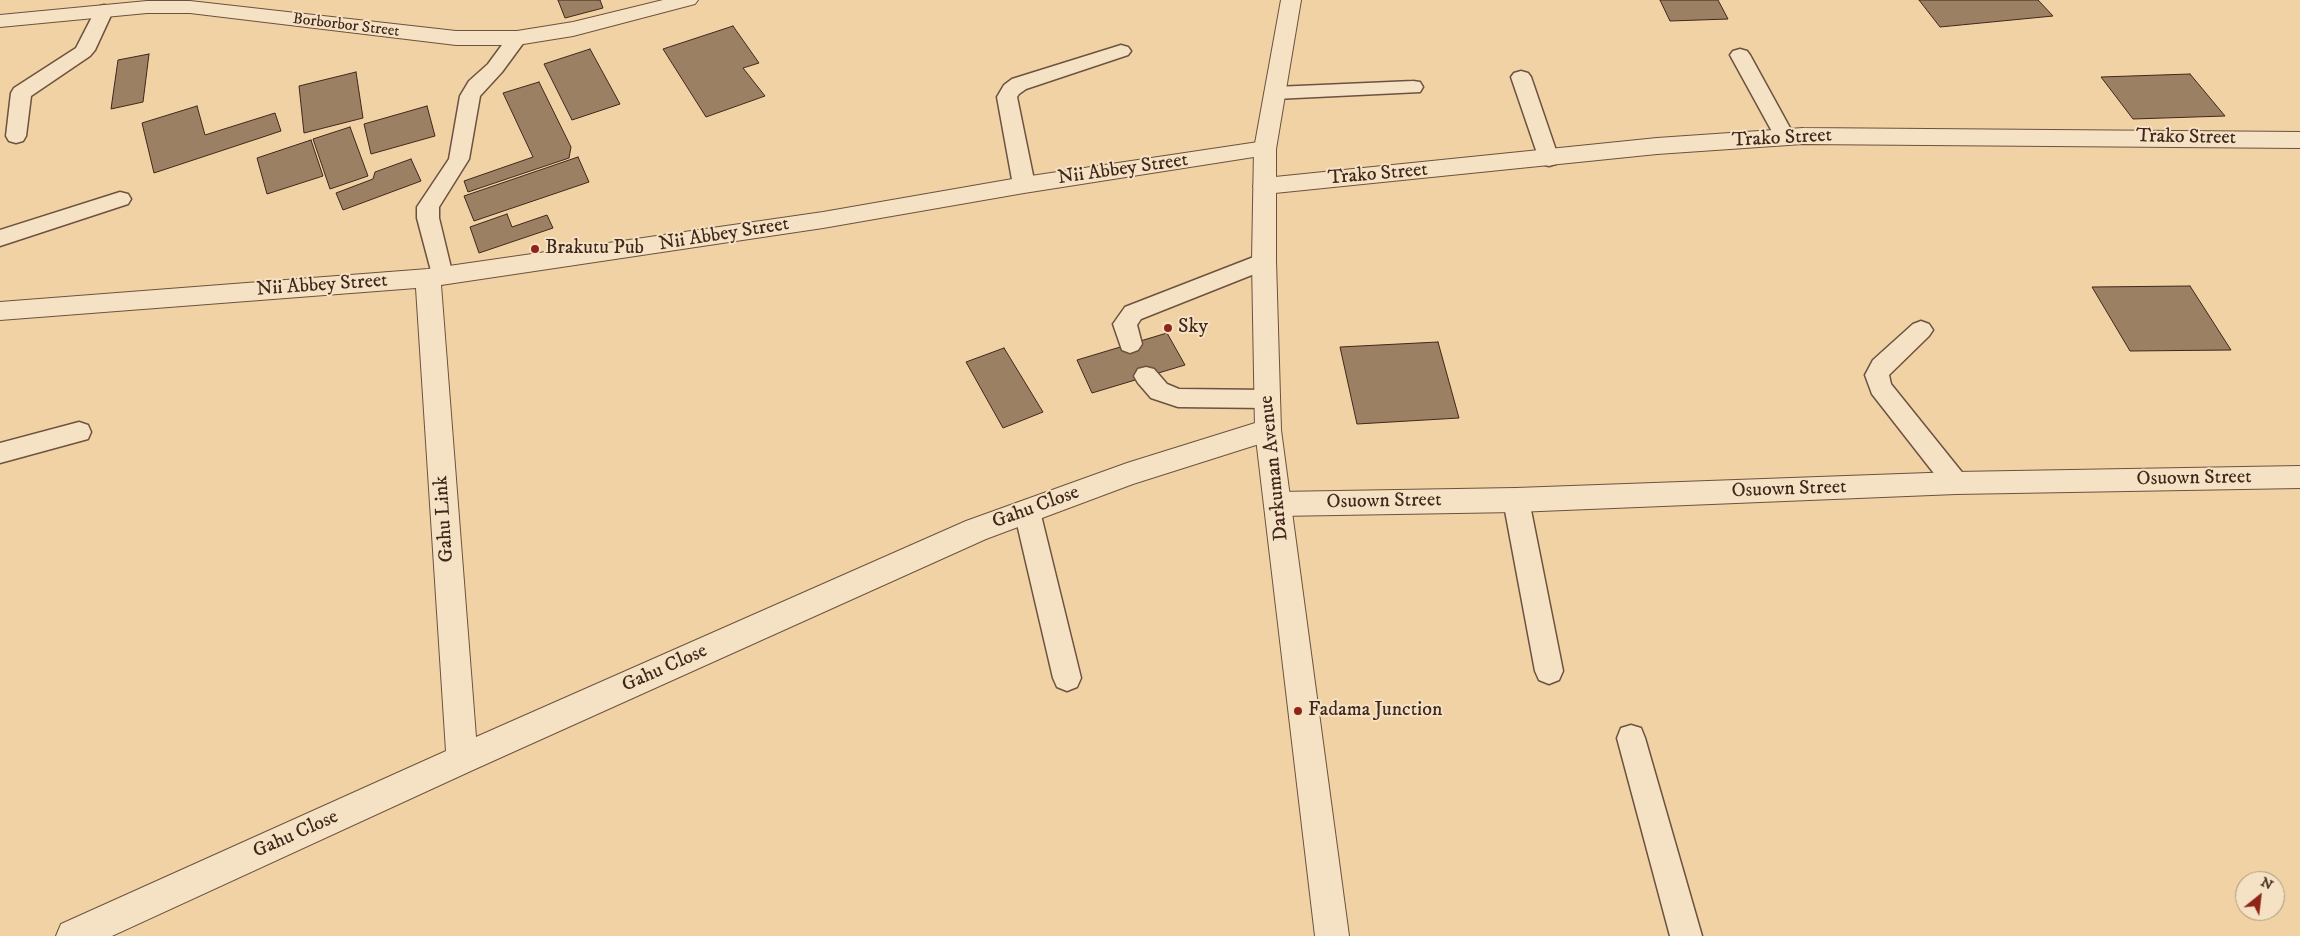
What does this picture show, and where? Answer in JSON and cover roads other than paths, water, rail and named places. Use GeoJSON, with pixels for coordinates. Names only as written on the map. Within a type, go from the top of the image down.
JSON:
{"type":"FeatureCollection","features":[{"type":"Feature","properties":{"kind":"street","name":"Borborbor Street"},"geometry":{"type":"LineString","coordinates":[[0,21],[147,7],[190,7],[456,38],[517,38],[573,29],[688,0]]}},
{"type":"Feature","properties":{"kind":"street","name":"Darkuman Avenue"},"geometry":{"type":"LineString","coordinates":[[1291,0],[1265,149],[1264,261],[1268,430],[1332,936]]}},
{"type":"Feature","properties":{"kind":"street","name":"Trako Street"},"geometry":{"type":"LineString","coordinates":[[1265,186],[1548,159],[1657,146],[1784,137],[2300,140]]}},
{"type":"Feature","properties":{"kind":"street","name":"Nii Abbey Street"},"geometry":{"type":"LineString","coordinates":[[0,311],[435,277],[823,220],[1024,185],[1265,149]]}},
{"type":"Feature","properties":{"kind":"street","name":"Gahu Link"},"geometry":{"type":"LineString","coordinates":[[435,277],[462,759]]}},
{"type":"Feature","properties":{"kind":"street","name":"Gahu Close"},"geometry":{"type":"LineString","coordinates":[[73,936],[462,759],[976,530],[1127,474],[1268,430]]}},
{"type":"Feature","properties":{"kind":"street","name":"Osuown Street"},"geometry":{"type":"LineString","coordinates":[[1278,504],[1516,500],[1956,483],[2300,477]]}},
{"type":"Feature","properties":{"kind":"lane"},"geometry":{"type":"LineString","coordinates":[[16,136],[21,93],[83,52],[88,46],[104,11]]}},
{"type":"Feature","properties":{"kind":"lane"},"geometry":{"type":"LineString","coordinates":[[435,277],[428,207],[459,159],[470,96],[476,86],[495,68],[517,38]]}},
{"type":"Feature","properties":{"kind":"lane"},"geometry":{"type":"LineString","coordinates":[[1024,185],[1008,97],[1011,90],[1020,84],[1121,51]]}},
{"type":"Feature","properties":{"kind":"lane"},"geometry":{"type":"LineString","coordinates":[[1740,55],[1784,137]]}},
{"type":"Feature","properties":{"kind":"lane"},"geometry":{"type":"LineString","coordinates":[[1521,76],[1548,159]]}},
{"type":"Feature","properties":{"kind":"lane"},"geometry":{"type":"LineString","coordinates":[[1275,94],[1413,87]]}},
{"type":"Feature","properties":{"kind":"lane"},"geometry":{"type":"LineString","coordinates":[[0,238],[120,199]]}},
{"type":"Feature","properties":{"kind":"lane"},"geometry":{"type":"LineString","coordinates":[[1130,344],[1125,324],[1133,313],[1264,261]]}},
{"type":"Feature","properties":{"kind":"lane"},"geometry":{"type":"LineString","coordinates":[[1921,330],[1881,366],[1877,375],[1880,386],[1956,483]]}},
{"type":"Feature","properties":{"kind":"lane"},"geometry":{"type":"LineString","coordinates":[[1146,376],[1159,391],[1178,398],[1267,399]]}},
{"type":"Feature","properties":{"kind":"lane"},"geometry":{"type":"LineString","coordinates":[[0,452],[78,432]]}},
{"type":"Feature","properties":{"kind":"lane"},"geometry":{"type":"LineString","coordinates":[[1516,500],[1549,670]]}},
{"type":"Feature","properties":{"kind":"lane"},"geometry":{"type":"LineString","coordinates":[[1028,511],[1067,678]]}},
{"type":"Feature","properties":{"kind":"lane"},"geometry":{"type":"LineString","coordinates":[[1631,738],[1686,936]]}},
{"type":"Feature","properties":{"kind":"place","name":"Brakutu Pub"},"geometry":{"type":"Point","coordinates":[535,249]}},
{"type":"Feature","properties":{"kind":"place","name":"Sky"},"geometry":{"type":"Point","coordinates":[1168,328]}},
{"type":"Feature","properties":{"kind":"place","name":"Fadama Junction"},"geometry":{"type":"Point","coordinates":[1298,711]}}]}
